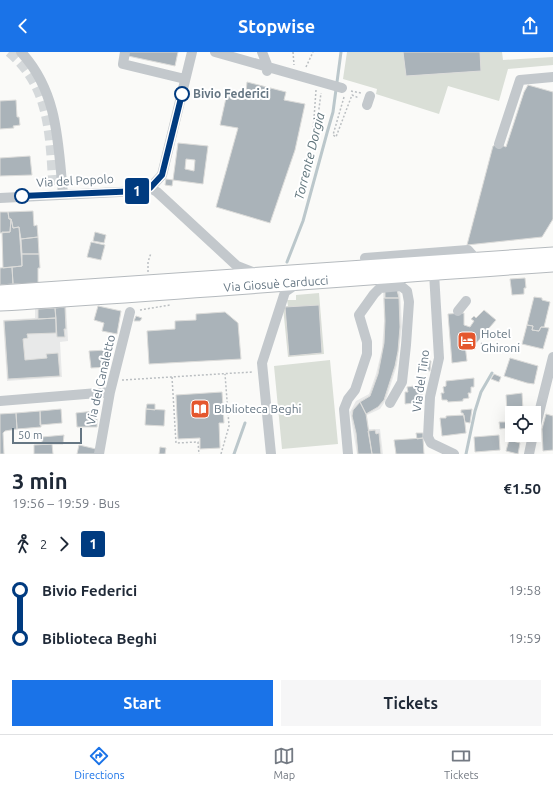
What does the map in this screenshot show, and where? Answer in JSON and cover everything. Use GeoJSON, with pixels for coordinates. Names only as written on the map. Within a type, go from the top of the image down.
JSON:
{"type":"FeatureCollection","features":[{"type":"Feature","properties":{"kind":"main road","name":"Via Giosuè Carducci"},"geometry":{"type":"LineString","coordinates":[[0,292],[553,254]]}},
{"type":"Feature","properties":{"kind":"main road","name":"Via Giosuè Carducci"},"geometry":{"type":"LineString","coordinates":[[0,304],[103,298],[434,272],[553,265]]}},
{"type":"Feature","properties":{"kind":"street"},"geometry":{"type":"LineString","coordinates":[[21,52],[30,70],[47,93],[53,108],[63,194]]}},
{"type":"Feature","properties":{"kind":"street"},"geometry":{"type":"LineString","coordinates":[[30,52],[30,70]]}},
{"type":"Feature","properties":{"kind":"street"},"geometry":{"type":"LineString","coordinates":[[125,52],[123,64],[185,79]]}},
{"type":"Feature","properties":{"kind":"street"},"geometry":{"type":"LineString","coordinates":[[192,52],[162,175],[150,188],[157,192],[237,266],[259,275]]}},
{"type":"Feature","properties":{"kind":"street"},"geometry":{"type":"LineString","coordinates":[[262,52],[267,70]]}},
{"type":"Feature","properties":{"kind":"street"},"geometry":{"type":"LineString","coordinates":[[223,53],[267,70],[344,90]]}},
{"type":"Feature","properties":{"kind":"street"},"geometry":{"type":"LineString","coordinates":[[499,144],[520,80],[553,77]]}},
{"type":"Feature","properties":{"kind":"street","name":"Via del Popolo"},"geometry":{"type":"LineString","coordinates":[[0,198],[139,191],[150,188]]}},
{"type":"Feature","properties":{"kind":"street"},"geometry":{"type":"LineString","coordinates":[[365,258],[468,250],[476,260]]}},
{"type":"Feature","properties":{"kind":"street","name":"Via del Tino"},"geometry":{"type":"LineString","coordinates":[[434,272],[440,358],[430,397],[428,437],[431,444],[454,454]]}},
{"type":"Feature","properties":{"kind":"street"},"geometry":{"type":"LineString","coordinates":[[271,454],[262,363],[285,292],[300,282]]}},
{"type":"Feature","properties":{"kind":"street"},"geometry":{"type":"LineString","coordinates":[[348,454],[344,409],[348,399],[355,390],[367,354],[367,342],[359,315],[380,288],[401,286],[407,290],[410,302],[406,345],[402,382],[390,403]]}},
{"type":"Feature","properties":{"kind":"street"},"geometry":{"type":"LineString","coordinates":[[458,311],[466,301]]}},
{"type":"Feature","properties":{"kind":"street","name":"Via del Canaletto"},"geometry":{"type":"LineString","coordinates":[[99,454],[110,392],[130,312]]}},
{"type":"Feature","properties":{"kind":"street"},"geometry":{"type":"LineString","coordinates":[[541,406],[553,357]]}},
{"type":"Feature","properties":{"kind":"street"},"geometry":{"type":"LineString","coordinates":[[0,401],[110,392]]}},
{"type":"Feature","properties":{"kind":"street"},"geometry":{"type":"LineString","coordinates":[[529,454],[532,442]]}},
{"type":"Feature","properties":{"kind":"path"},"geometry":{"type":"LineString","coordinates":[[306,69],[313,52]]}},
{"type":"Feature","properties":{"kind":"path"},"geometry":{"type":"LineString","coordinates":[[323,85],[316,132],[313,132],[323,85]]}},
{"type":"Feature","properties":{"kind":"path"},"geometry":{"type":"LineString","coordinates":[[344,90],[367,100],[352,95],[336,137],[333,135],[344,90]]}},
{"type":"Feature","properties":{"kind":"path"},"geometry":{"type":"LineString","coordinates":[[148,262],[151,253]]}},
{"type":"Feature","properties":{"kind":"path"},"geometry":{"type":"LineString","coordinates":[[130,312],[173,304]]}},
{"type":"Feature","properties":{"kind":"path"},"geometry":{"type":"LineString","coordinates":[[481,343],[491,350]]}},
{"type":"Feature","properties":{"kind":"path"},"geometry":{"type":"LineString","coordinates":[[113,380],[257,372]]}},
{"type":"Feature","properties":{"kind":"path"},"geometry":{"type":"LineString","coordinates":[[221,454],[229,426],[225,374]]}},
{"type":"Feature","properties":{"kind":"path"},"geometry":{"type":"LineString","coordinates":[[172,377],[176,442],[198,442],[199,454]]}},
{"type":"Feature","properties":{"kind":"shaded area"},"geometry":{"type":"Polygon","coordinates":[[[347,52],[403,52],[406,76],[481,71],[480,52],[502,52],[503,60],[553,57],[553,65],[508,69],[499,101],[448,86],[439,114],[376,94],[377,89],[343,79],[347,52]]]}},
{"type":"Feature","properties":{"kind":"shaded area"},"geometry":{"type":"Polygon","coordinates":[[[400,289],[402,327],[397,365],[386,400],[380,409],[367,415],[369,429],[380,429],[383,454],[357,454],[350,412],[356,401],[369,394],[376,374],[382,349],[384,321],[383,290],[400,289]]]}},
{"type":"Feature","properties":{"kind":"shaded area"},"geometry":{"type":"Polygon","coordinates":[[[319,293],[324,354],[288,357],[283,307],[288,306],[287,300],[296,300],[296,295],[319,293]]]}},
{"type":"Feature","properties":{"kind":"shaded area"},"geometry":{"type":"Polygon","coordinates":[[[66,305],[68,341],[60,342],[62,377],[7,381],[3,320],[35,318],[35,307],[66,305]]]}},
{"type":"Feature","properties":{"kind":"shaded area"},"geometry":{"type":"Polygon","coordinates":[[[330,360],[338,444],[282,449],[274,366],[330,360]]]}},
{"type":"Feature","properties":{"kind":"building"},"geometry":{"type":"Polygon","coordinates":[[[129,52],[178,52],[175,66],[128,56],[129,52]]]}},
{"type":"Feature","properties":{"kind":"building"},"geometry":{"type":"Polygon","coordinates":[[[403,52],[480,52],[481,71],[406,76],[403,52]]]}},
{"type":"Feature","properties":{"kind":"building"},"geometry":{"type":"Polygon","coordinates":[[[247,82],[286,92],[284,100],[305,104],[295,150],[270,223],[216,207],[238,128],[220,125],[228,89],[246,92],[247,82]]]}},
{"type":"Feature","properties":{"kind":"building"},"geometry":{"type":"Polygon","coordinates":[[[528,85],[553,92],[553,219],[542,237],[467,245],[493,146],[499,144],[506,147],[524,92],[528,85]]]}},
{"type":"Feature","properties":{"kind":"building"},"geometry":{"type":"Polygon","coordinates":[[[16,100],[17,117],[19,117],[20,125],[13,126],[14,128],[0,129],[0,101],[16,100]]]}},
{"type":"Feature","properties":{"kind":"building"},"geometry":{"type":"Polygon","coordinates":[[[178,143],[208,146],[203,184],[173,180],[178,143]],[[186,159],[185,169],[194,171],[195,160],[186,159]]]}},
{"type":"Feature","properties":{"kind":"building"},"geometry":{"type":"Polygon","coordinates":[[[30,156],[32,175],[0,176],[0,158],[30,156]]]}},
{"type":"Feature","properties":{"kind":"building"},"geometry":{"type":"Polygon","coordinates":[[[166,179],[173,180],[172,186],[165,185],[166,179]]]}},
{"type":"Feature","properties":{"kind":"building"},"geometry":{"type":"Polygon","coordinates":[[[33,211],[34,226],[37,225],[38,237],[21,239],[19,227],[13,228],[8,212],[33,211]]]}},
{"type":"Feature","properties":{"kind":"building"},"geometry":{"type":"Polygon","coordinates":[[[0,212],[8,212],[9,219],[11,219],[10,232],[0,233],[0,212]]]}},
{"type":"Feature","properties":{"kind":"building"},"geometry":{"type":"Polygon","coordinates":[[[11,219],[13,228],[19,227],[22,266],[3,268],[2,232],[10,232],[11,219]]]}},
{"type":"Feature","properties":{"kind":"building"},"geometry":{"type":"Polygon","coordinates":[[[95,232],[106,235],[104,243],[93,241],[95,232]]]}},
{"type":"Feature","properties":{"kind":"building"},"geometry":{"type":"Polygon","coordinates":[[[38,237],[39,254],[22,254],[21,239],[38,237]]]}},
{"type":"Feature","properties":{"kind":"building"},"geometry":{"type":"Polygon","coordinates":[[[91,242],[105,245],[101,260],[87,257],[91,242]]]}},
{"type":"Feature","properties":{"kind":"building"},"geometry":{"type":"Polygon","coordinates":[[[22,254],[39,254],[40,268],[38,268],[38,283],[13,284],[12,267],[22,266],[22,254]]]}},
{"type":"Feature","properties":{"kind":"building"},"geometry":{"type":"Polygon","coordinates":[[[12,267],[13,284],[0,285],[0,268],[12,267]]]}},
{"type":"Feature","properties":{"kind":"building"},"geometry":{"type":"Polygon","coordinates":[[[525,278],[526,288],[524,288],[524,294],[512,295],[510,279],[525,278]]]}},
{"type":"Feature","properties":{"kind":"building"},"geometry":{"type":"Polygon","coordinates":[[[397,290],[399,298],[385,298],[385,291],[397,290]]]}},
{"type":"Feature","properties":{"kind":"building"},"geometry":{"type":"Polygon","coordinates":[[[534,297],[542,298],[542,300],[550,302],[544,327],[541,327],[539,331],[532,330],[533,326],[527,325],[534,297]]]}},
{"type":"Feature","properties":{"kind":"building"},"geometry":{"type":"Polygon","coordinates":[[[384,298],[399,298],[400,327],[398,351],[395,366],[384,400],[378,407],[366,414],[360,402],[370,396],[378,374],[384,343],[384,298]]]}},
{"type":"Feature","properties":{"kind":"building"},"geometry":{"type":"Polygon","coordinates":[[[319,305],[322,353],[289,356],[285,307],[319,305]]]}},
{"type":"Feature","properties":{"kind":"building"},"geometry":{"type":"Polygon","coordinates":[[[98,306],[121,311],[117,334],[102,331],[104,323],[94,320],[98,306]]]}},
{"type":"Feature","properties":{"kind":"building"},"geometry":{"type":"Polygon","coordinates":[[[65,307],[65,337],[57,337],[55,308],[65,307]]]}},
{"type":"Feature","properties":{"kind":"building"},"geometry":{"type":"Polygon","coordinates":[[[55,308],[56,318],[38,319],[38,309],[55,308]]]}},
{"type":"Feature","properties":{"kind":"building"},"geometry":{"type":"Polygon","coordinates":[[[484,310],[496,320],[472,348],[468,344],[465,345],[467,361],[452,363],[448,314],[464,313],[464,325],[470,327],[474,321],[471,319],[474,316],[476,318],[484,310]]]}},
{"type":"Feature","properties":{"kind":"building"},"geometry":{"type":"Polygon","coordinates":[[[225,312],[238,323],[241,359],[149,364],[147,331],[175,329],[175,321],[196,320],[196,314],[225,312]]]}},
{"type":"Feature","properties":{"kind":"building"},"geometry":{"type":"Polygon","coordinates":[[[136,316],[142,318],[140,321],[134,321],[136,316]]]}},
{"type":"Feature","properties":{"kind":"building"},"geometry":{"type":"Polygon","coordinates":[[[56,318],[56,333],[27,334],[28,338],[23,339],[25,360],[47,358],[46,354],[58,353],[60,376],[8,379],[4,321],[56,318]]]}},
{"type":"Feature","properties":{"kind":"building"},"geometry":{"type":"Polygon","coordinates":[[[527,325],[533,326],[532,330],[539,331],[541,327],[549,328],[543,349],[522,344],[527,325]]]}},
{"type":"Feature","properties":{"kind":"building"},"geometry":{"type":"Polygon","coordinates":[[[107,350],[108,367],[91,368],[89,351],[107,350]]]}},
{"type":"Feature","properties":{"kind":"building"},"geometry":{"type":"Polygon","coordinates":[[[510,358],[538,366],[534,384],[504,376],[510,358]]]}},
{"type":"Feature","properties":{"kind":"building"},"geometry":{"type":"Polygon","coordinates":[[[425,360],[431,361],[430,371],[423,370],[425,360]]]}},
{"type":"Feature","properties":{"kind":"building"},"geometry":{"type":"Polygon","coordinates":[[[494,374],[501,377],[499,382],[491,379],[494,374]]]}},
{"type":"Feature","properties":{"kind":"building"},"geometry":{"type":"Polygon","coordinates":[[[474,378],[474,387],[471,387],[471,393],[468,393],[469,398],[463,399],[463,401],[448,402],[447,400],[442,400],[441,393],[444,393],[443,387],[446,386],[446,381],[474,378]]]}},
{"type":"Feature","properties":{"kind":"building"},"geometry":{"type":"Polygon","coordinates":[[[421,385],[423,402],[405,404],[405,392],[408,392],[407,387],[421,385]]]}},
{"type":"Feature","properties":{"kind":"building","name":"BIblioteca Beghi"},"geometry":{"type":"Polygon","coordinates":[[[222,392],[224,423],[219,423],[220,448],[200,449],[200,438],[178,439],[176,395],[222,392]]]}},
{"type":"Feature","properties":{"kind":"building"},"geometry":{"type":"Polygon","coordinates":[[[522,393],[523,406],[507,406],[506,395],[522,393]]]}},
{"type":"Feature","properties":{"kind":"building"},"geometry":{"type":"Polygon","coordinates":[[[360,402],[366,414],[372,454],[358,454],[356,433],[352,416],[353,410],[360,402]]]}},
{"type":"Feature","properties":{"kind":"building"},"geometry":{"type":"Polygon","coordinates":[[[147,404],[155,404],[155,410],[146,409],[147,404]]]}},
{"type":"Feature","properties":{"kind":"building"},"geometry":{"type":"Polygon","coordinates":[[[61,409],[62,423],[40,425],[40,411],[61,409]]]}},
{"type":"Feature","properties":{"kind":"building"},"geometry":{"type":"Polygon","coordinates":[[[146,409],[165,410],[164,426],[145,425],[146,409]]]}},
{"type":"Feature","properties":{"kind":"building"},"geometry":{"type":"Polygon","coordinates":[[[472,409],[470,423],[465,422],[461,410],[472,409]]]}},
{"type":"Feature","properties":{"kind":"building"},"geometry":{"type":"Polygon","coordinates":[[[40,411],[41,427],[17,429],[16,413],[40,411]]]}},
{"type":"Feature","properties":{"kind":"building"},"geometry":{"type":"Polygon","coordinates":[[[94,411],[94,416],[97,416],[97,427],[77,427],[76,413],[94,411]]]}},
{"type":"Feature","properties":{"kind":"building"},"geometry":{"type":"Polygon","coordinates":[[[16,413],[17,429],[5,431],[3,433],[4,454],[0,454],[0,414],[16,413]]]}},
{"type":"Feature","properties":{"kind":"building"},"geometry":{"type":"Polygon","coordinates":[[[546,414],[553,416],[553,450],[543,451],[542,429],[546,414]]]}},
{"type":"Feature","properties":{"kind":"building"},"geometry":{"type":"Polygon","coordinates":[[[464,415],[466,433],[442,436],[440,418],[446,418],[446,416],[464,415]]]}},
{"type":"Feature","properties":{"kind":"building"},"geometry":{"type":"Polygon","coordinates":[[[499,422],[505,422],[505,428],[500,429],[499,422]]]}},
{"type":"Feature","properties":{"kind":"building"},"geometry":{"type":"Polygon","coordinates":[[[375,430],[376,434],[379,433],[381,454],[372,454],[368,431],[375,430]]]}},
{"type":"Feature","properties":{"kind":"building"},"geometry":{"type":"Polygon","coordinates":[[[416,433],[423,433],[423,438],[417,439],[416,433]]]}},
{"type":"Feature","properties":{"kind":"building"},"geometry":{"type":"Polygon","coordinates":[[[64,435],[63,444],[42,444],[42,437],[64,435]]]}},
{"type":"Feature","properties":{"kind":"building"},"geometry":{"type":"Polygon","coordinates":[[[499,435],[500,450],[475,452],[474,437],[499,435]]]}},
{"type":"Feature","properties":{"kind":"building"},"geometry":{"type":"Polygon","coordinates":[[[423,438],[424,454],[396,454],[394,440],[423,438]]]}},
{"type":"Feature","properties":{"kind":"building"},"geometry":{"type":"Polygon","coordinates":[[[508,442],[520,443],[518,454],[506,451],[508,442]]]}},
{"type":"Feature","properties":{"kind":"building"},"geometry":{"type":"Polygon","coordinates":[[[52,444],[53,454],[34,454],[34,445],[52,444]]]}},
{"type":"Feature","properties":{"kind":"building"},"geometry":{"type":"Polygon","coordinates":[[[79,445],[96,449],[95,454],[77,454],[79,445]]]}},
{"type":"Feature","properties":{"kind":"building"},"geometry":{"type":"Polygon","coordinates":[[[160,447],[166,448],[165,454],[159,454],[160,447]]]}},
{"type":"Feature","properties":{"kind":"waterway","name":"Torrente Dorgia"},"geometry":{"type":"LineString","coordinates":[[287,262],[303,221],[333,112],[341,52]]}},
{"type":"Feature","properties":{"kind":"waterway"},"geometry":{"type":"LineString","coordinates":[[466,454],[475,411],[481,392],[492,373]]}},
{"type":"Feature","properties":{"kind":"waterway","name":"Torrente Dorgia"},"geometry":{"type":"LineString","coordinates":[[234,454],[245,423]]}},
{"type":"Feature","properties":{"kind":"tunnel"},"geometry":{"type":"LineString","coordinates":[[9,52],[23,66],[34,82],[42,99],[50,136],[54,195]]}},
{"type":"Feature","properties":{"kind":"bus line","name":"1"},"geometry":{"type":"LineString","coordinates":[[22,196],[139,191],[150,188],[162,175],[182,94]]}},
{"type":"Feature","properties":{"kind":"place","name":"Bivio Federici"},"geometry":{"type":"Point","coordinates":[182,94]}},
{"type":"Feature","properties":{"kind":"place","name":"Hotel Ghironi"},"geometry":{"type":"Point","coordinates":[467,341]}},
{"type":"Feature","properties":{"kind":"place","name":"BIblioteca Beghi"},"geometry":{"type":"Point","coordinates":[200,409]}}]}
